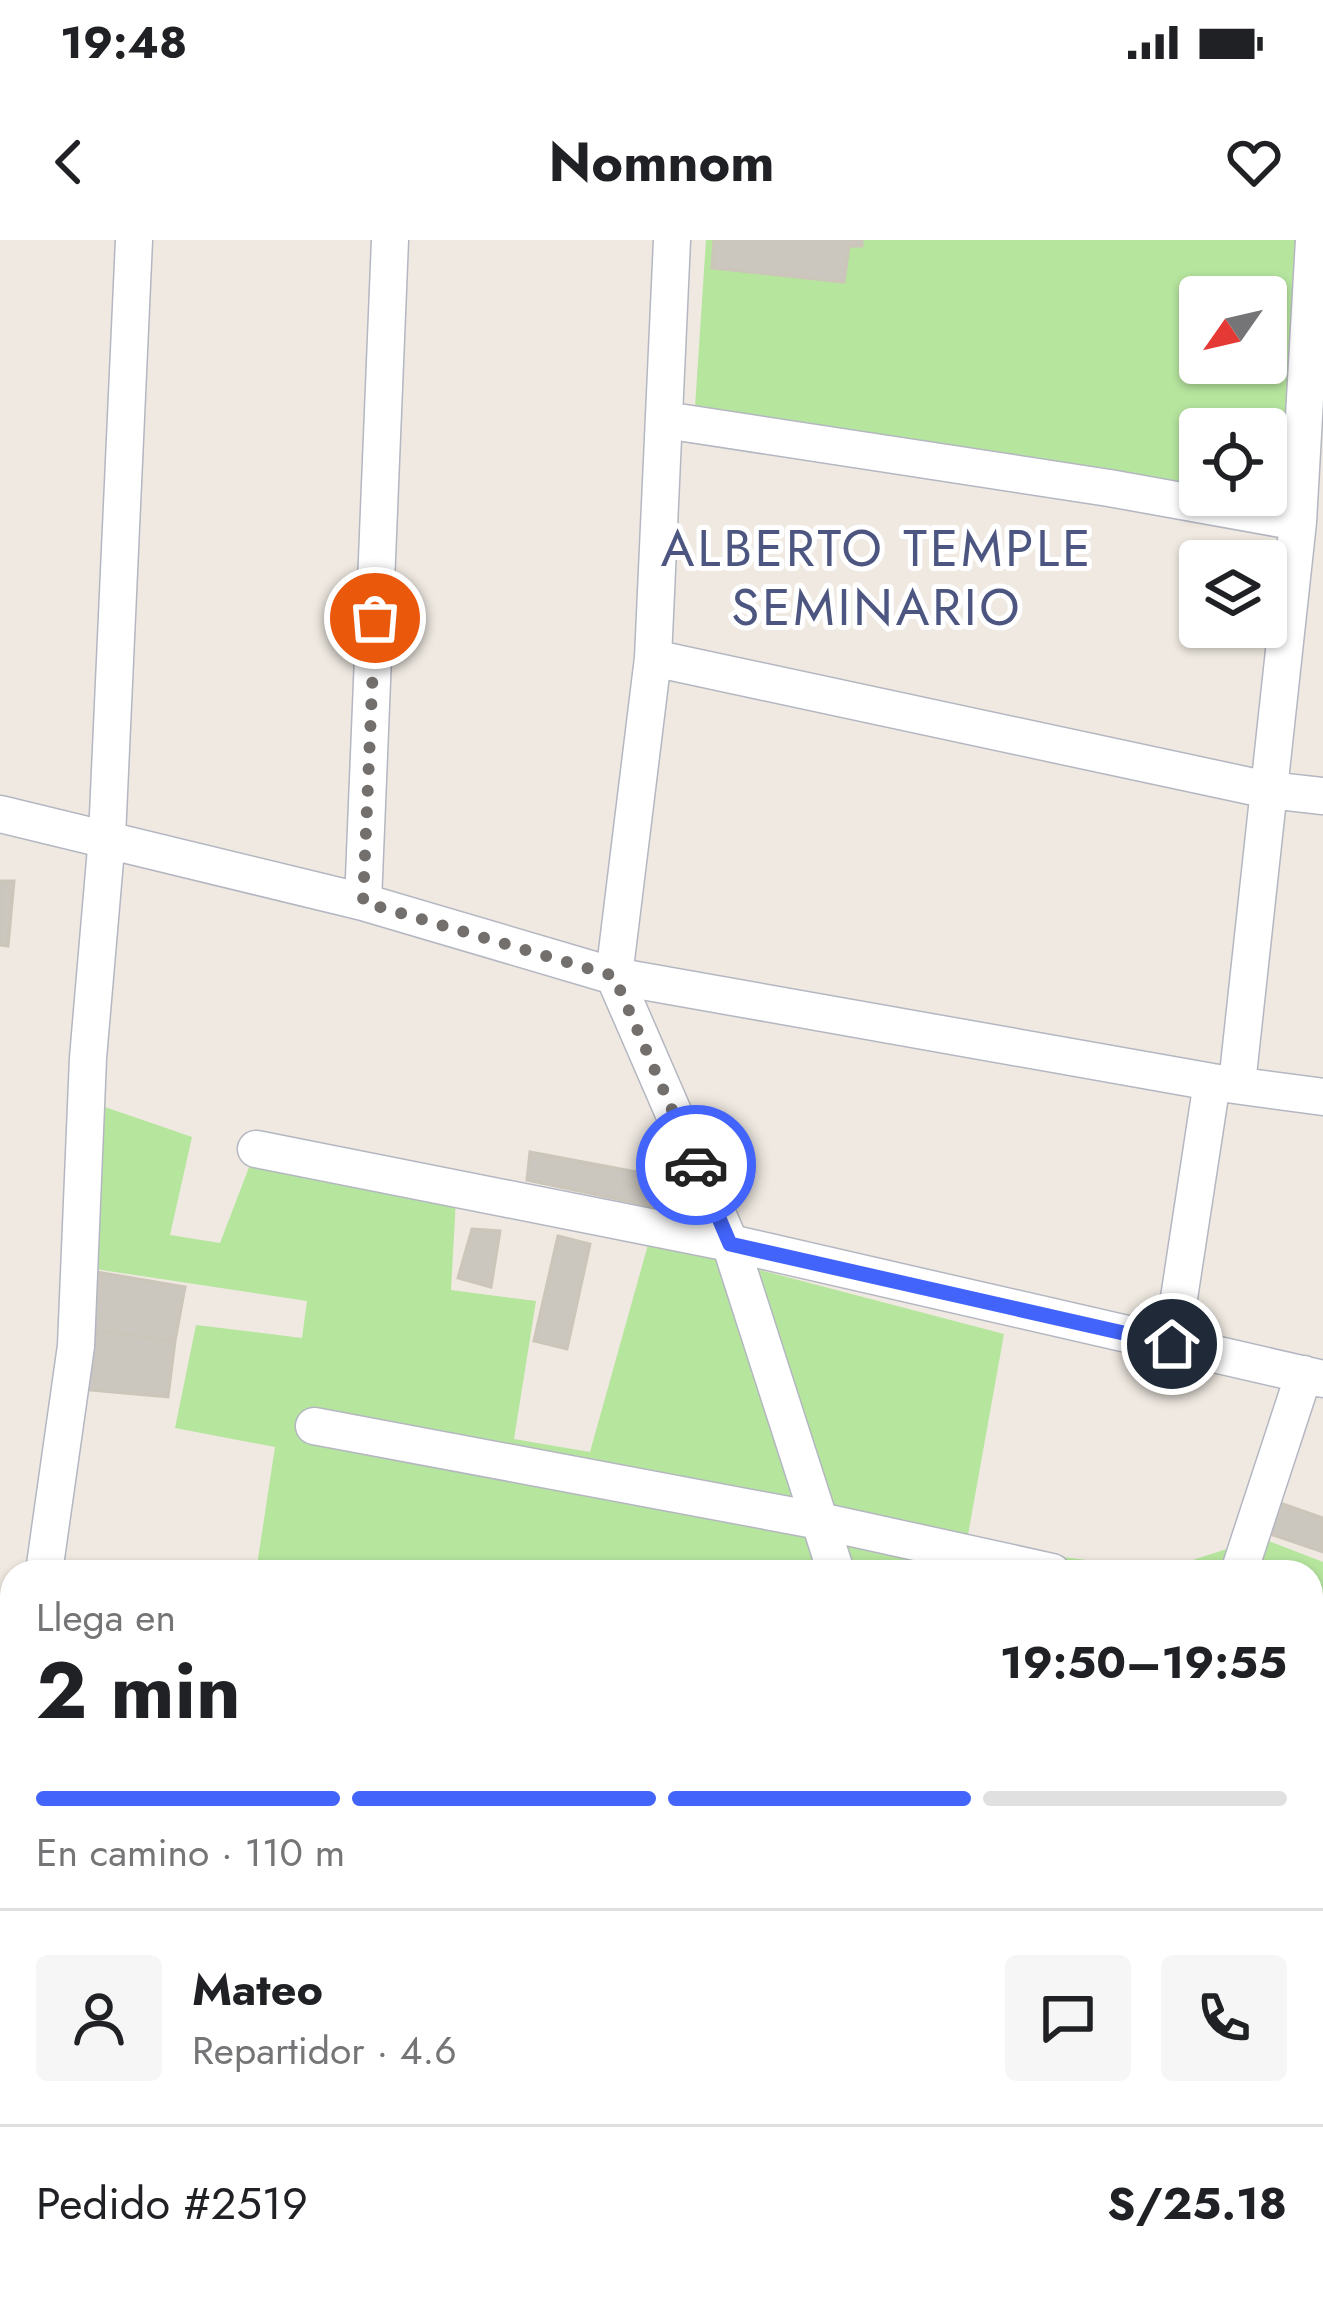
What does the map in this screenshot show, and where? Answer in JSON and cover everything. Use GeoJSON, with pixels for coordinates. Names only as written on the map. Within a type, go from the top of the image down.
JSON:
{"type":"FeatureCollection","features":[{"type":"Feature","properties":{"kind":"street"},"geometry":{"type":"LineString","coordinates":[[46,1560],[76,1346],[89,1036],[107,837],[134,240]]}},
{"type":"Feature","properties":{"kind":"street"},"geometry":{"type":"LineString","coordinates":[[363,902],[390,240]]}},
{"type":"Feature","properties":{"kind":"street"},"geometry":{"type":"LineString","coordinates":[[672,240],[653,658],[614,976],[730,1244],[832,1560]]}},
{"type":"Feature","properties":{"kind":"street"},"geometry":{"type":"LineString","coordinates":[[1172,1344],[1225,1083],[1268,790],[1298,522],[1314,240]]}},
{"type":"Feature","properties":{"kind":"street"},"geometry":{"type":"LineString","coordinates":[[664,420],[1298,522]]}},
{"type":"Feature","properties":{"kind":"street"},"geometry":{"type":"LineString","coordinates":[[653,658],[1268,790],[1323,796]]}},
{"type":"Feature","properties":{"kind":"street"},"geometry":{"type":"LineString","coordinates":[[0,814],[363,902],[614,976],[1323,1097]]}},
{"type":"Feature","properties":{"kind":"street"},"geometry":{"type":"LineString","coordinates":[[256,1149],[730,1244],[1313,1376],[1244,1560]]}},
{"type":"Feature","properties":{"kind":"street"},"geometry":{"type":"LineString","coordinates":[[314,1426],[820,1521],[997,1560]]}},
{"type":"Feature","properties":{"kind":"green space"},"geometry":{"type":"Polygon","coordinates":[[[706,240],[1300,240],[1287,487],[1287,408],[1179,408],[1179,488],[695,407],[706,240]]]}},
{"type":"Feature","properties":{"kind":"green space"},"geometry":{"type":"Polygon","coordinates":[[[102,1106],[192,1137],[170,1235],[220,1243],[256,1149],[456,1199],[451,1290],[536,1301],[514,1439],[590,1452],[649,1241],[1004,1334],[966,1546],[1087,1560],[258,1560],[275,1447],[175,1428],[196,1325],[302,1338],[307,1301],[95,1269],[102,1106]]]}},
{"type":"Feature","properties":{"kind":"green space"},"geometry":{"type":"Polygon","coordinates":[[[1261,1538],[1318,1560],[1193,1560],[1261,1538]]]}},
{"type":"Feature","properties":{"kind":"building"},"geometry":{"type":"Polygon","coordinates":[[[714,240],[862,240],[862,246],[849,246],[844,282],[712,268],[714,240]]]}},
{"type":"Feature","properties":{"kind":"building"},"geometry":{"type":"Polygon","coordinates":[[[0,881],[14,881],[8,946],[0,945],[0,881]]]}},
{"type":"Feature","properties":{"kind":"building"},"geometry":{"type":"Polygon","coordinates":[[[530,1152],[653,1175],[660,1208],[527,1180],[530,1152]]]}},
{"type":"Feature","properties":{"kind":"building"},"geometry":{"type":"Polygon","coordinates":[[[472,1229],[500,1231],[491,1287],[458,1278],[472,1229]]]}},
{"type":"Feature","properties":{"kind":"building"},"geometry":{"type":"Polygon","coordinates":[[[558,1236],[590,1244],[567,1349],[534,1341],[558,1236]]]}},
{"type":"Feature","properties":{"kind":"building"},"geometry":{"type":"Polygon","coordinates":[[[91,1271],[185,1287],[175,1341],[84,1329],[91,1271]]]}},
{"type":"Feature","properties":{"kind":"building"},"geometry":{"type":"Polygon","coordinates":[[[84,1329],[175,1341],[168,1397],[78,1389],[84,1329]]]}},
{"type":"Feature","properties":{"kind":"building"},"geometry":{"type":"Polygon","coordinates":[[[1280,1503],[1323,1518],[1323,1552],[1270,1534],[1280,1503]]]}},
{"type":"Feature","properties":{"kind":"way so far"},"geometry":{"type":"LineString","coordinates":[[375,618],[363,902],[614,976],[696,1165]]}},
{"type":"Feature","properties":{"kind":"district","name":"ALBERTO TEMPLE SEMINARIO"},"geometry":{"type":"Point","coordinates":[877,577]}},
{"type":"Feature","properties":{"kind":"route"},"geometry":{"type":"LineString","coordinates":[[696,1165],[730,1244],[1172,1344]]}}]}
